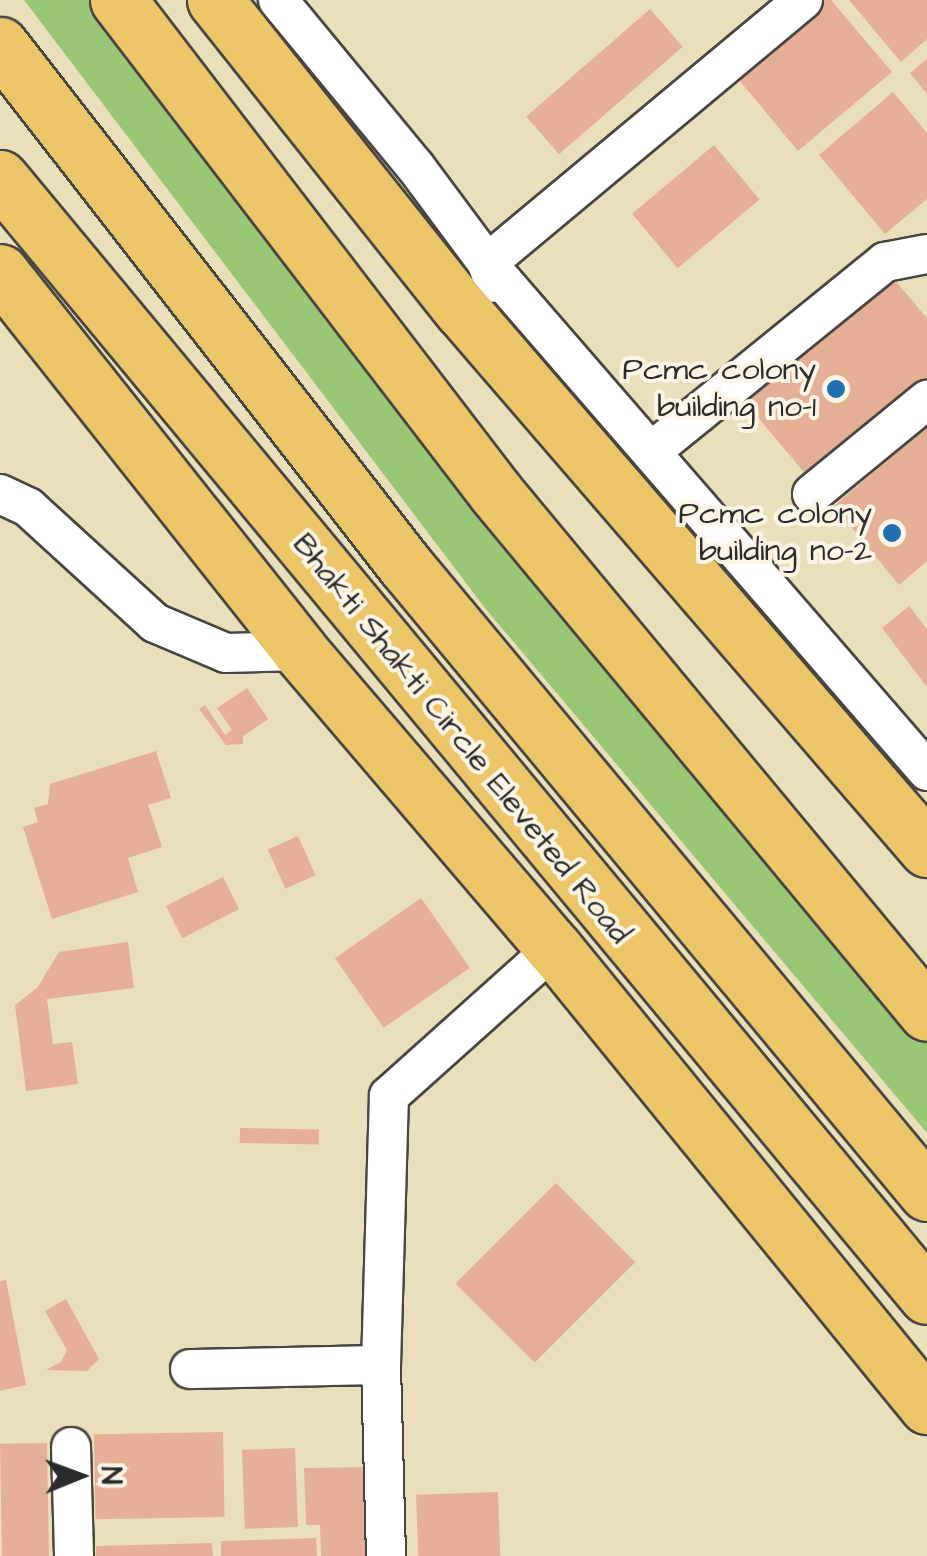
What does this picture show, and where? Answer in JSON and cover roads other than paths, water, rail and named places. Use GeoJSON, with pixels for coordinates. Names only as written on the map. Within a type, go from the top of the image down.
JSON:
{"type":"FeatureCollection","features":[{"type":"Feature","properties":{"kind":"main road"},"geometry":{"type":"LineString","coordinates":[[118,0],[496,493],[927,1013]]}},
{"type":"Feature","properties":{"kind":"main road"},"geometry":{"type":"LineString","coordinates":[[216,0],[474,287],[537,398],[927,849]]}},
{"type":"Feature","properties":{"kind":"main road"},"geometry":{"type":"LineString","coordinates":[[0,45],[404,564],[927,1192]]}},
{"type":"Feature","properties":{"kind":"main road","name":"Bhakti Shakti Circle Eleveted Road"},"geometry":{"type":"LineString","coordinates":[[0,178],[654,974],[927,1296]]}},
{"type":"Feature","properties":{"kind":"main road"},"geometry":{"type":"LineString","coordinates":[[7,299],[554,948],[927,1406]]}},
{"type":"Feature","properties":{"kind":"street"},"geometry":{"type":"LineString","coordinates":[[278,0],[474,287],[653,450],[927,770]]}},
{"type":"Feature","properties":{"kind":"street"},"geometry":{"type":"LineString","coordinates":[[474,287],[803,0]]}},
{"type":"Feature","properties":{"kind":"street"},"geometry":{"type":"LineString","coordinates":[[653,450],[885,262],[927,254]]}},
{"type":"Feature","properties":{"kind":"street"},"geometry":{"type":"LineString","coordinates":[[812,494],[927,400]]}},
{"type":"Feature","properties":{"kind":"street"},"geometry":{"type":"LineString","coordinates":[[0,494],[28,507],[154,623],[226,654],[300,651]]}},
{"type":"Feature","properties":{"kind":"street"},"geometry":{"type":"LineString","coordinates":[[386,1556],[381,1365],[389,1096],[554,948]]}},
{"type":"Feature","properties":{"kind":"street"},"geometry":{"type":"LineString","coordinates":[[190,1370],[381,1365]]}},
{"type":"Feature","properties":{"kind":"street"},"geometry":{"type":"LineString","coordinates":[[70,1446],[74,1556]]}},
{"type":"Feature","properties":{"kind":"place","name":"Pcmc colony building no-1"},"geometry":{"type":"Point","coordinates":[836,389]}},
{"type":"Feature","properties":{"kind":"place","name":"Pcmc colony building no-2"},"geometry":{"type":"Point","coordinates":[892,533]}}]}
